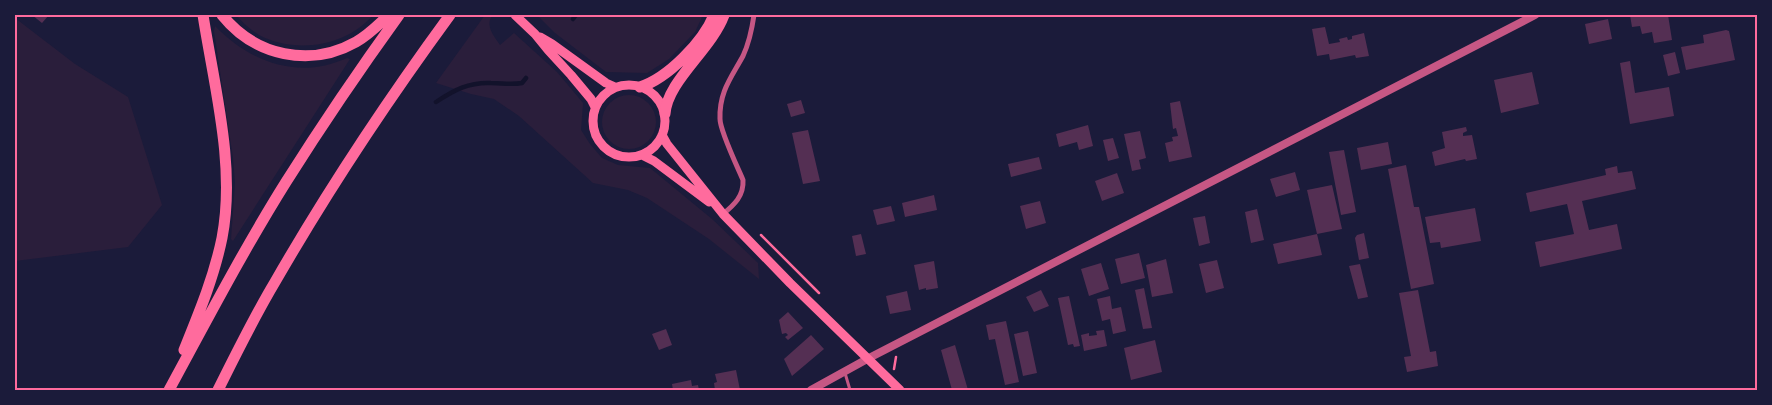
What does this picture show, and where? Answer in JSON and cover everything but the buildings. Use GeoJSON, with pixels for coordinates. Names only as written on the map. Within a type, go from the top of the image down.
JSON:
{"type":"FeatureCollection","features":[{"type":"Feature","properties":{"kind":"highway"},"geometry":{"type":"LineString","coordinates":[[168,390],[208,290],[222,237],[225,165],[222,134],[203,15]]}},
{"type":"Feature","properties":{"kind":"highway"},"geometry":{"type":"LineString","coordinates":[[222,15],[230,25],[255,44],[286,56],[316,56],[343,49],[367,34],[389,15]]}},
{"type":"Feature","properties":{"kind":"highway"},"geometry":{"type":"LineString","coordinates":[[168,390],[286,183],[334,108],[399,15]]}},
{"type":"Feature","properties":{"kind":"highway"},"geometry":{"type":"LineString","coordinates":[[218,390],[274,283],[366,136],[450,15]]}},
{"type":"Feature","properties":{"kind":"highway"},"geometry":{"type":"LineString","coordinates":[[640,87],[650,84],[666,73],[691,49],[705,33],[714,15]]}},
{"type":"Feature","properties":{"kind":"highway"},"geometry":{"type":"LineString","coordinates":[[664,114],[669,94],[705,48],[720,26],[724,15]]}},
{"type":"Feature","properties":{"kind":"main road"},"geometry":{"type":"LineString","coordinates":[[515,15],[535,34],[571,75],[595,108]]}},
{"type":"Feature","properties":{"kind":"main road"},"geometry":{"type":"LineString","coordinates":[[535,34],[606,83],[615,87]]}},
{"type":"Feature","properties":{"kind":"main road"},"geometry":{"type":"LineString","coordinates":[[625,85],[640,87],[649,91],[661,104],[665,125],[662,136],[657,145],[642,155],[625,157],[614,154],[604,148],[597,139],[593,128],[595,108],[604,96],[615,87],[625,85]]}},
{"type":"Feature","properties":{"kind":"main road"},"geometry":{"type":"LineString","coordinates":[[662,136],[670,149],[720,211],[790,284],[869,358],[900,390]]}},
{"type":"Feature","properties":{"kind":"main road"},"geometry":{"type":"LineString","coordinates":[[642,155],[654,161],[720,211]]}},
{"type":"Feature","properties":{"kind":"street"},"geometry":{"type":"LineString","coordinates":[[720,211],[737,202],[744,190],[743,180],[720,122],[721,97],[728,79],[743,54],[752,30],[754,15]]}},
{"type":"Feature","properties":{"kind":"street"},"geometry":{"type":"LineString","coordinates":[[811,390],[869,358],[1534,15]]}},
{"type":"Feature","properties":{"kind":"lane"},"geometry":{"type":"LineString","coordinates":[[845,372],[850,390]]}},
{"type":"Feature","properties":{"kind":"path"},"geometry":{"type":"LineString","coordinates":[[755,229],[822,297]]}},
{"type":"Feature","properties":{"kind":"shaded area"},"geometry":{"type":"Polygon","coordinates":[[[236,15],[373,15],[362,26],[349,34],[319,44],[304,45],[273,41],[259,35],[236,15]]]}},
{"type":"Feature","properties":{"kind":"shaded area"},"geometry":{"type":"Polygon","coordinates":[[[485,15],[492,16],[489,23],[490,27],[500,45],[514,33],[557,72],[583,103],[581,130],[602,158],[618,165],[650,168],[712,219],[758,263],[759,279],[709,239],[647,198],[628,190],[593,183],[519,116],[494,99],[436,83],[485,15]]]}},
{"type":"Feature","properties":{"kind":"shaded area"},"geometry":{"type":"Polygon","coordinates":[[[539,15],[703,15],[695,32],[669,59],[647,73],[606,72],[555,33],[539,15]]]}},
{"type":"Feature","properties":{"kind":"shaded area"},"geometry":{"type":"Polygon","coordinates":[[[15,18],[75,64],[128,97],[162,205],[128,247],[15,261],[15,18]]]}},
{"type":"Feature","properties":{"kind":"shaded area"},"geometry":{"type":"Polygon","coordinates":[[[215,26],[244,50],[276,64],[311,67],[347,58],[350,59],[233,241],[231,239],[235,183],[233,158],[214,31],[215,26]]]}},
{"type":"Feature","properties":{"kind":"shaded area"},"geometry":{"type":"Polygon","coordinates":[[[629,95],[639,97],[648,103],[654,112],[656,122],[654,132],[648,141],[639,147],[629,149],[619,147],[610,141],[604,132],[602,122],[604,112],[610,103],[619,97],[629,95]]]}},
{"type":"Feature","properties":{"kind":"waterway"},"geometry":{"type":"LineString","coordinates":[[573,19],[576,15]]}},
{"type":"Feature","properties":{"kind":"waterway"},"geometry":{"type":"LineString","coordinates":[[436,102],[456,90],[469,85],[483,83],[518,84],[522,83],[526,78]]}}]}
